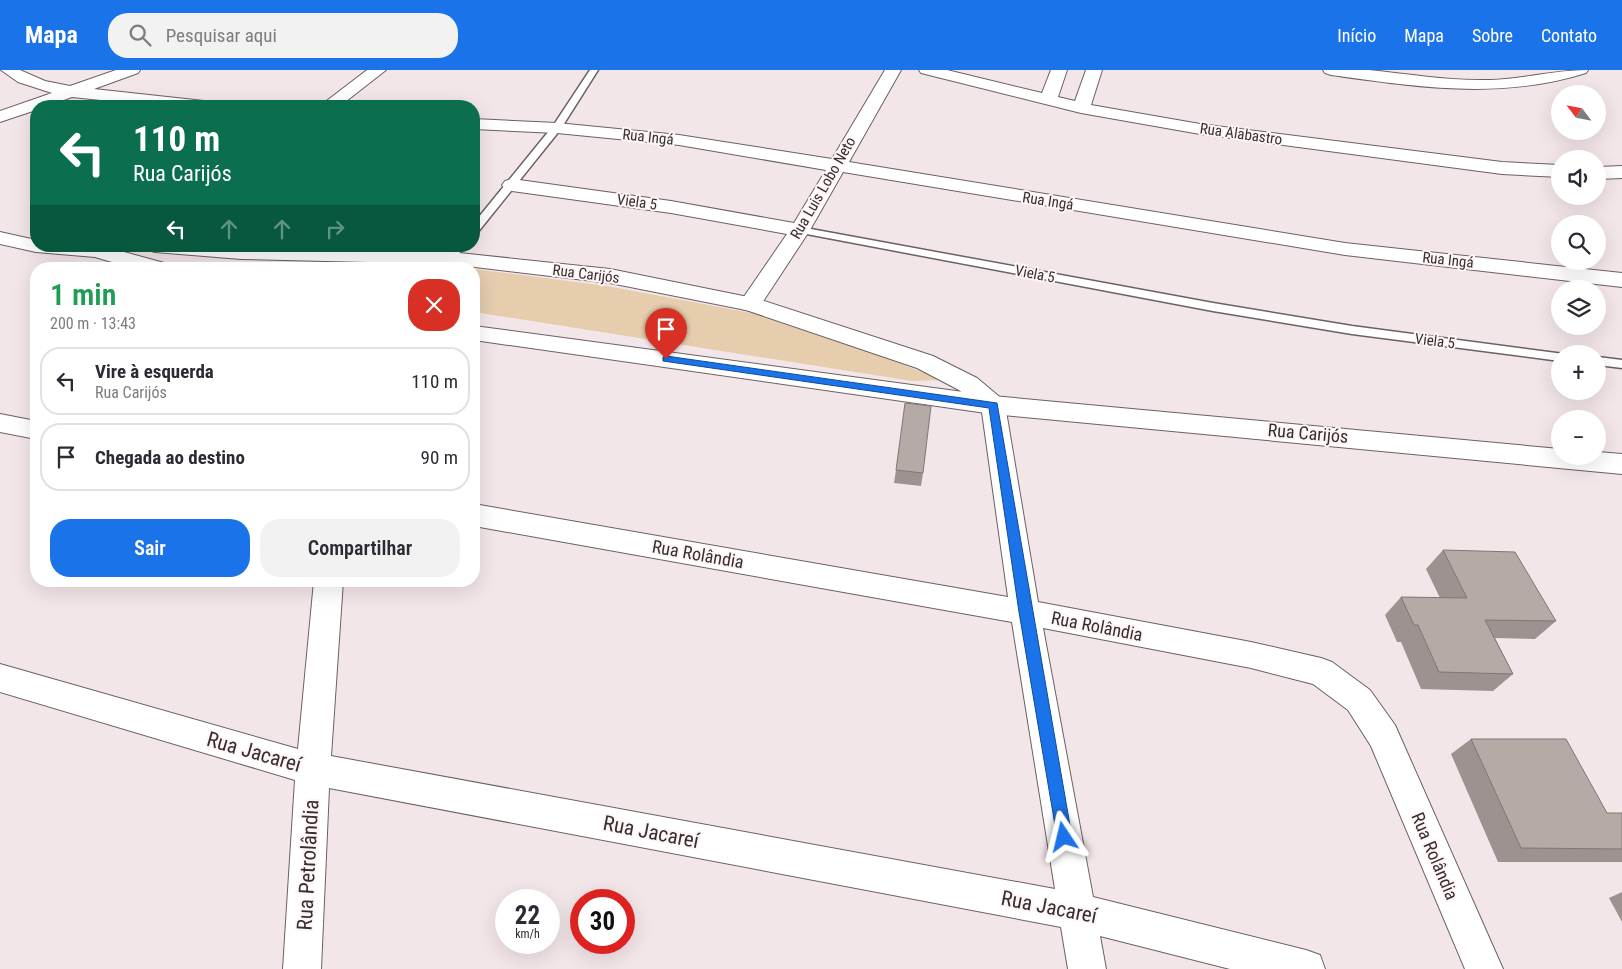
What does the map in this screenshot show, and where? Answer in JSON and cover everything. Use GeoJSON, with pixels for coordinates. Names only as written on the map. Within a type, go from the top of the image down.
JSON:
{"type":"FeatureCollection","features":[{"type":"Feature","properties":{"kind":"street"},"geometry":{"type":"LineString","coordinates":[[9,70],[16,75],[50,88],[147,100]]}},
{"type":"Feature","properties":{"kind":"street"},"geometry":{"type":"LineString","coordinates":[[49,100],[132,70]]}},
{"type":"Feature","properties":{"kind":"street"},"geometry":{"type":"LineString","coordinates":[[337,100],[378,70]]}},
{"type":"Feature","properties":{"kind":"street","name":"Rua Luis Lobo Neto"},"geometry":{"type":"LineString","coordinates":[[750,304],[800,230],[893,70]]}},
{"type":"Feature","properties":{"kind":"street","name":"Rua Alabastro"},"geometry":{"type":"LineString","coordinates":[[927,70],[1082,108],[1200,129],[1502,168],[1551,171]]}},
{"type":"Feature","properties":{"kind":"street"},"geometry":{"type":"LineString","coordinates":[[1048,100],[1059,70]]}},
{"type":"Feature","properties":{"kind":"street"},"geometry":{"type":"LineString","coordinates":[[1082,108],[1094,70]]}},
{"type":"Feature","properties":{"kind":"street"},"geometry":{"type":"LineString","coordinates":[[1330,70],[1454,83],[1495,85],[1560,78],[1580,70]]}},
{"type":"Feature","properties":{"kind":"street"},"geometry":{"type":"LineString","coordinates":[[0,117],[30,107]]}},
{"type":"Feature","properties":{"kind":"street","name":"Rua Ingá"},"geometry":{"type":"LineString","coordinates":[[480,124],[557,128],[687,141],[835,167],[1345,249],[1622,280]]}},
{"type":"Feature","properties":{"kind":"street"},"geometry":{"type":"LineString","coordinates":[[1606,173],[1622,172]]}},
{"type":"Feature","properties":{"kind":"street","name":"Viela 5"},"geometry":{"type":"LineString","coordinates":[[512,185],[671,207],[800,230]]}},
{"type":"Feature","properties":{"kind":"street"},"geometry":{"type":"LineString","coordinates":[[0,224],[30,231]]}},
{"type":"Feature","properties":{"kind":"street"},"geometry":{"type":"LineString","coordinates":[[0,238],[30,245]]}},
{"type":"Feature","properties":{"kind":"street"},"geometry":{"type":"LineString","coordinates":[[103,252],[136,262]]}},
{"type":"Feature","properties":{"kind":"street","name":"Rua Carijós"},"geometry":{"type":"LineString","coordinates":[[229,252],[455,252],[610,276],[750,304],[925,362],[968,384],[993,405]]}},
{"type":"Feature","properties":{"kind":"street","name":"Rua Carijós"},"geometry":{"type":"LineString","coordinates":[[480,333],[993,405],[1622,464]]}},
{"type":"Feature","properties":{"kind":"street"},"geometry":{"type":"LineString","coordinates":[[993,405],[1025,612],[1087,969]]}},
{"type":"Feature","properties":{"kind":"street"},"geometry":{"type":"LineString","coordinates":[[0,423],[30,429]]}},
{"type":"Feature","properties":{"kind":"street","name":"Rua Rolândia"},"geometry":{"type":"LineString","coordinates":[[480,516],[1025,612],[1251,656],[1321,672],[1359,700],[1384,736],[1484,969]]}},
{"type":"Feature","properties":{"kind":"street","name":"Rua Petrolândia"},"geometry":{"type":"LineString","coordinates":[[302,969],[313,769],[328,587]]}},
{"type":"Feature","properties":{"kind":"street","name":"Rua Jacareí"},"geometry":{"type":"LineString","coordinates":[[0,678],[313,769],[1078,912],[1306,969]]}},
{"type":"Feature","properties":{"kind":"lane"},"geometry":{"type":"LineString","coordinates":[[480,223],[557,128],[594,70]]}},
{"type":"Feature","properties":{"kind":"lane","name":"Viela 5"},"geometry":{"type":"LineString","coordinates":[[800,230],[1324,326],[1551,356]]}},
{"type":"Feature","properties":{"kind":"lane"},"geometry":{"type":"LineString","coordinates":[[1606,362],[1622,364]]}},
{"type":"Feature","properties":{"kind":"shaded area"},"geometry":{"type":"Polygon","coordinates":[[[480,270],[607,286],[757,314],[849,344],[943,380],[912,381],[480,313],[480,270]]]}},
{"type":"Feature","properties":{"kind":"building"},"geometry":{"type":"Polygon","coordinates":[[[905,403],[931,406],[923,473],[896,470],[905,403]]]}},
{"type":"Feature","properties":{"kind":"building"},"geometry":{"type":"Polygon","coordinates":[[[1443,550],[1515,552],[1556,621],[1485,620],[1513,674],[1439,672],[1418,625],[1414,625],[1401,597],[1467,598],[1443,550]]]}},
{"type":"Feature","properties":{"kind":"building"},"geometry":{"type":"Polygon","coordinates":[[[1471,739],[1566,739],[1607,813],[1622,813],[1622,849],[1521,848],[1471,739]]]}},
{"type":"Feature","properties":{"kind":"route"},"geometry":{"type":"LineString","coordinates":[[666,359],[993,405],[1025,612],[1064,837]]}}]}
